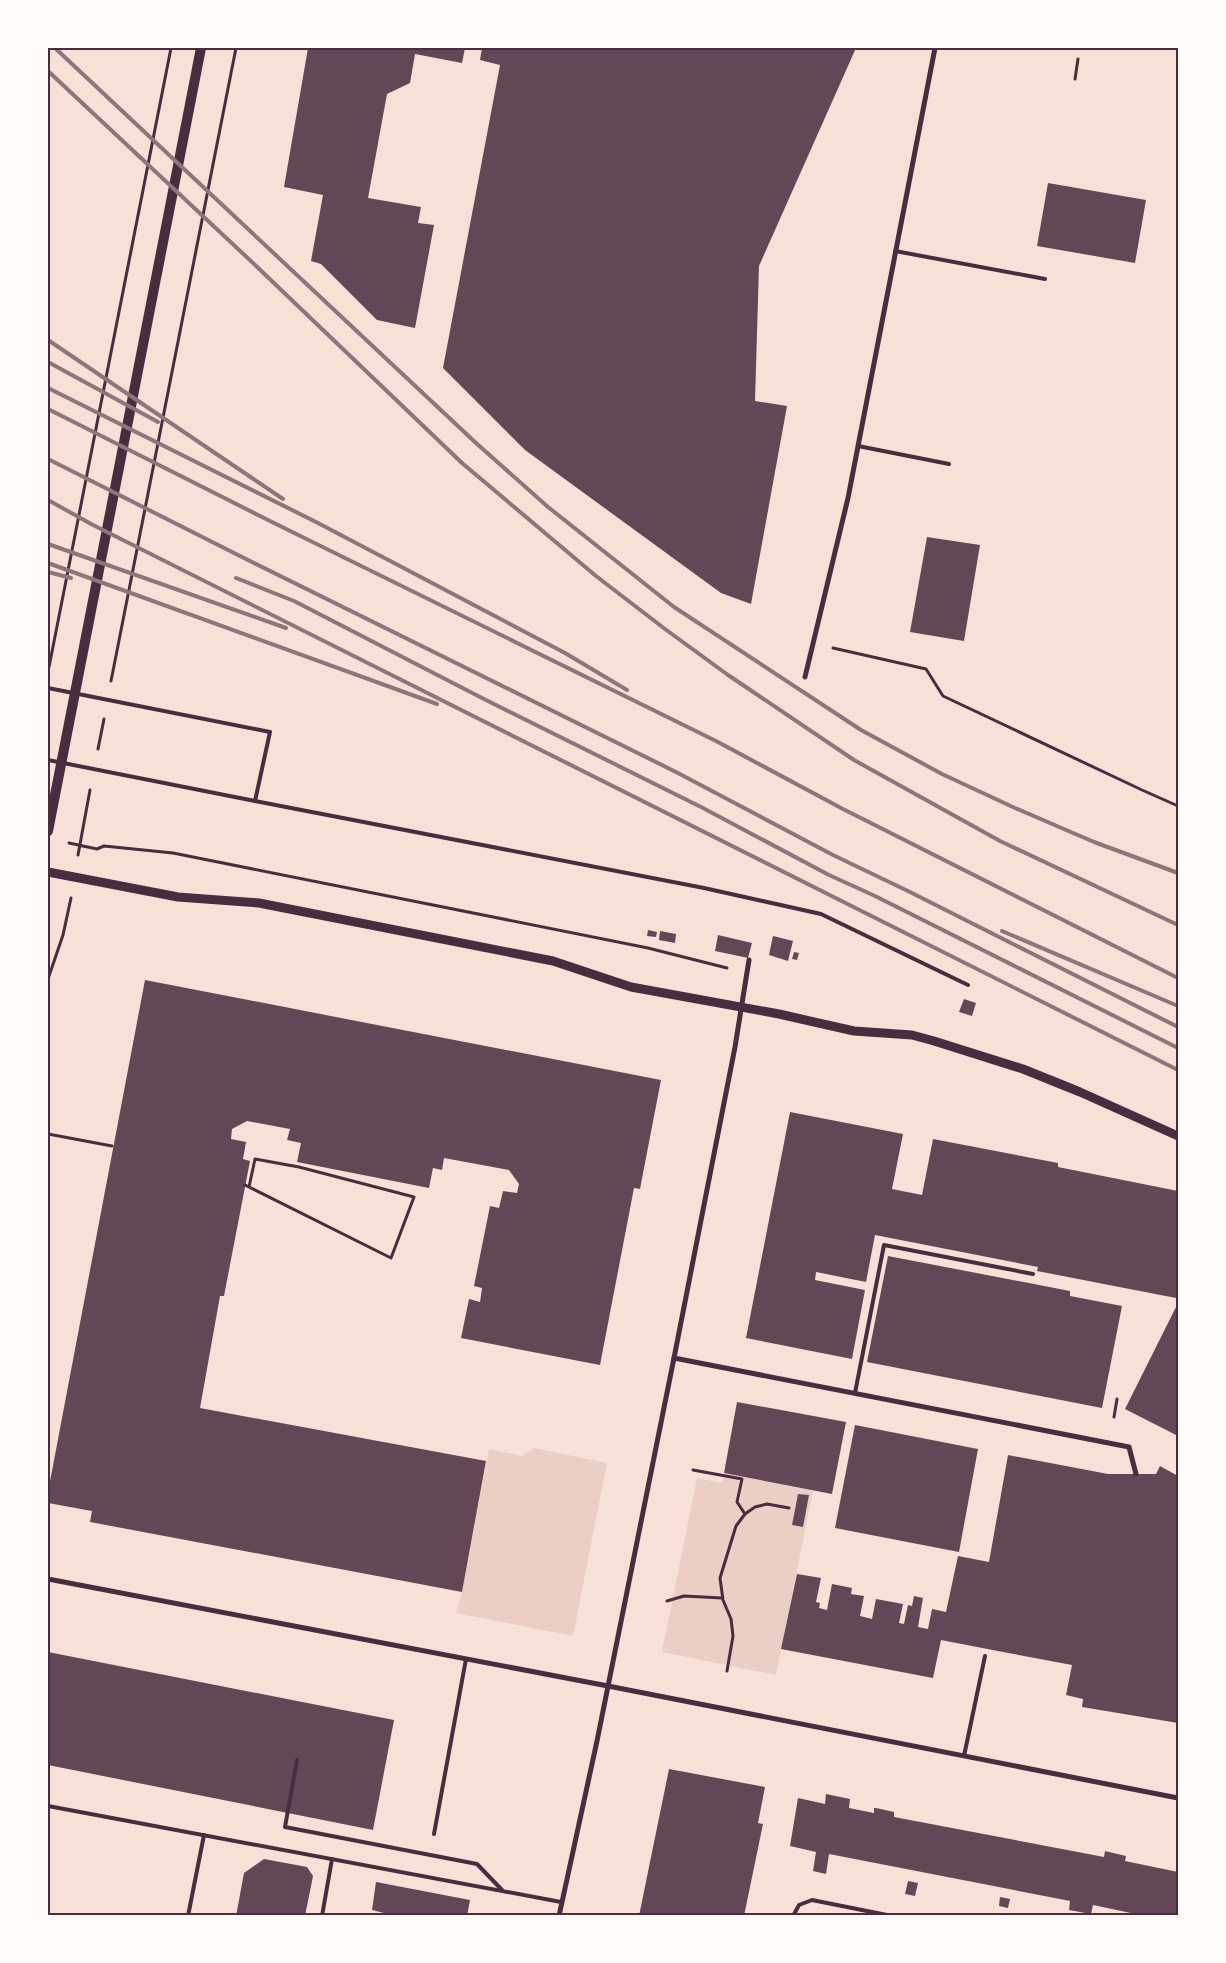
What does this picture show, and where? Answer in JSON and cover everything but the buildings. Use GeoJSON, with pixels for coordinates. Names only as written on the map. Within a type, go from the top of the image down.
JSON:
{"type":"FeatureCollection","features":[{"type":"Feature","properties":{"kind":"main road"},"geometry":{"type":"LineString","coordinates":[[48,831],[201,48]]}},
{"type":"Feature","properties":{"kind":"street"},"geometry":{"type":"LineString","coordinates":[[805,677],[843,523],[935,48]]}},
{"type":"Feature","properties":{"kind":"street"},"geometry":{"type":"LineString","coordinates":[[48,872],[178,897],[239,900],[269,905],[553,961],[631,987],[741,1007],[854,1031],[912,1035],[934,1040],[1064,1085],[1178,1136]]}},
{"type":"Feature","properties":{"kind":"street"},"geometry":{"type":"LineString","coordinates":[[559,1916],[608,1686],[674,1358],[749,960]]}},
{"type":"Feature","properties":{"kind":"street"},"geometry":{"type":"LineString","coordinates":[[674,1358],[1130,1447],[1136,1474]]}},
{"type":"Feature","properties":{"kind":"street"},"geometry":{"type":"LineString","coordinates":[[48,1579],[608,1686],[1178,1798]]}},
{"type":"Feature","properties":{"kind":"lane"},"geometry":{"type":"LineString","coordinates":[[895,251],[1045,278]]}},
{"type":"Feature","properties":{"kind":"lane"},"geometry":{"type":"LineString","coordinates":[[858,446],[949,464]]}},
{"type":"Feature","properties":{"kind":"lane"},"geometry":{"type":"LineString","coordinates":[[48,688],[270,732],[255,801]]}},
{"type":"Feature","properties":{"kind":"lane"},"geometry":{"type":"LineString","coordinates":[[48,760],[704,888],[821,914],[968,985]]}},
{"type":"Feature","properties":{"kind":"lane"},"geometry":{"type":"LineString","coordinates":[[855,1393],[884,1245],[1033,1274]]}},
{"type":"Feature","properties":{"kind":"lane"},"geometry":{"type":"LineString","coordinates":[[964,1756],[985,1656]]}},
{"type":"Feature","properties":{"kind":"lane"},"geometry":{"type":"LineString","coordinates":[[434,1834],[466,1659]]}},
{"type":"Feature","properties":{"kind":"lane"},"geometry":{"type":"LineString","coordinates":[[297,1760],[285,1827],[476,1864],[502,1890]]}},
{"type":"Feature","properties":{"kind":"lane"},"geometry":{"type":"LineString","coordinates":[[48,1806],[561,1902]]}},
{"type":"Feature","properties":{"kind":"lane"},"geometry":{"type":"LineString","coordinates":[[188,1916],[204,1835]]}},
{"type":"Feature","properties":{"kind":"lane"},"geometry":{"type":"LineString","coordinates":[[322,1916],[332,1859]]}},
{"type":"Feature","properties":{"kind":"lane"},"geometry":{"type":"LineString","coordinates":[[792,1916],[799,1906],[812,1900],[892,1916]]}},
{"type":"Feature","properties":{"kind":"path"},"geometry":{"type":"LineString","coordinates":[[48,675],[171,48]]}},
{"type":"Feature","properties":{"kind":"path"},"geometry":{"type":"LineString","coordinates":[[110,690],[236,48]]}},
{"type":"Feature","properties":{"kind":"path"},"geometry":{"type":"LineString","coordinates":[[1074,79],[1078,59]]}},
{"type":"Feature","properties":{"kind":"path"},"geometry":{"type":"LineString","coordinates":[[843,650],[926,669],[943,696],[1178,806]]}},
{"type":"Feature","properties":{"kind":"path"},"geometry":{"type":"LineString","coordinates":[[96,758],[104,719]]}},
{"type":"Feature","properties":{"kind":"path"},"geometry":{"type":"LineString","coordinates":[[48,979],[63,935],[76,878],[79,845],[90,787]]}},
{"type":"Feature","properties":{"kind":"path"},"geometry":{"type":"LineString","coordinates":[[63,842],[97,849],[104,846],[173,853],[648,948],[730,969]]}},
{"type":"Feature","properties":{"kind":"path"},"geometry":{"type":"LineString","coordinates":[[48,1134],[112,1146]]}},
{"type":"Feature","properties":{"kind":"path"},"geometry":{"type":"LineString","coordinates":[[254,1159],[300,1167],[414,1197],[391,1258],[247,1186],[254,1159]]}},
{"type":"Feature","properties":{"kind":"path"},"geometry":{"type":"LineString","coordinates":[[1114,1417],[1117,1399]]}},
{"type":"Feature","properties":{"kind":"path"},"geometry":{"type":"LineString","coordinates":[[694,1470],[742,1479],[737,1502],[745,1514]]}},
{"type":"Feature","properties":{"kind":"path"},"geometry":{"type":"LineString","coordinates":[[727,1670],[733,1636],[731,1619],[722,1598],[720,1578],[736,1526],[745,1514],[755,1507],[767,1504],[789,1508]]}},
{"type":"Feature","properties":{"kind":"path"},"geometry":{"type":"LineString","coordinates":[[667,1601],[684,1596],[722,1598]]}},
{"type":"Feature","properties":{"kind":"shaded area"},"geometry":{"type":"Polygon","coordinates":[[[534,1448],[607,1463],[573,1636],[456,1613],[462,1592],[489,1449],[522,1456],[534,1448]]]}},
{"type":"Feature","properties":{"kind":"shaded area"},"geometry":{"type":"Polygon","coordinates":[[[724,1473],[813,1491],[776,1675],[662,1652],[697,1478],[722,1483],[724,1473]]]}},
{"type":"Feature","properties":{"kind":"railway"},"geometry":{"type":"LineString","coordinates":[[55,48],[476,443],[548,507],[674,607],[861,730],[942,774],[1094,842],[1178,873]]}},
{"type":"Feature","properties":{"kind":"railway"},"geometry":{"type":"LineString","coordinates":[[48,71],[253,263],[462,463],[596,576],[665,629],[728,675],[854,760],[1000,841],[1178,925]]}},
{"type":"Feature","properties":{"kind":"railway"},"geometry":{"type":"LineString","coordinates":[[48,340],[283,499]]}},
{"type":"Feature","properties":{"kind":"railway"},"geometry":{"type":"LineString","coordinates":[[48,362],[158,422]]}},
{"type":"Feature","properties":{"kind":"railway"},"geometry":{"type":"LineString","coordinates":[[48,388],[318,523],[565,653],[627,690]]}},
{"type":"Feature","properties":{"kind":"railway"},"geometry":{"type":"LineString","coordinates":[[48,409],[716,741],[843,809],[1178,978]]}},
{"type":"Feature","properties":{"kind":"railway"},"geometry":{"type":"LineString","coordinates":[[48,459],[676,772],[833,855],[1178,1027]]}},
{"type":"Feature","properties":{"kind":"railway"},"geometry":{"type":"LineString","coordinates":[[48,500],[93,525],[1178,1070]]}},
{"type":"Feature","properties":{"kind":"railway"},"geometry":{"type":"LineString","coordinates":[[48,544],[286,628]]}},
{"type":"Feature","properties":{"kind":"railway"},"geometry":{"type":"LineString","coordinates":[[48,563],[437,704]]}},
{"type":"Feature","properties":{"kind":"railway"},"geometry":{"type":"LineString","coordinates":[[48,572],[71,578]]}},
{"type":"Feature","properties":{"kind":"railway"},"geometry":{"type":"LineString","coordinates":[[236,578],[294,601],[482,698],[703,808],[829,875],[875,896],[1178,1048]]}},
{"type":"Feature","properties":{"kind":"railway"},"geometry":{"type":"LineString","coordinates":[[1002,931],[1178,1006]]}}]}
